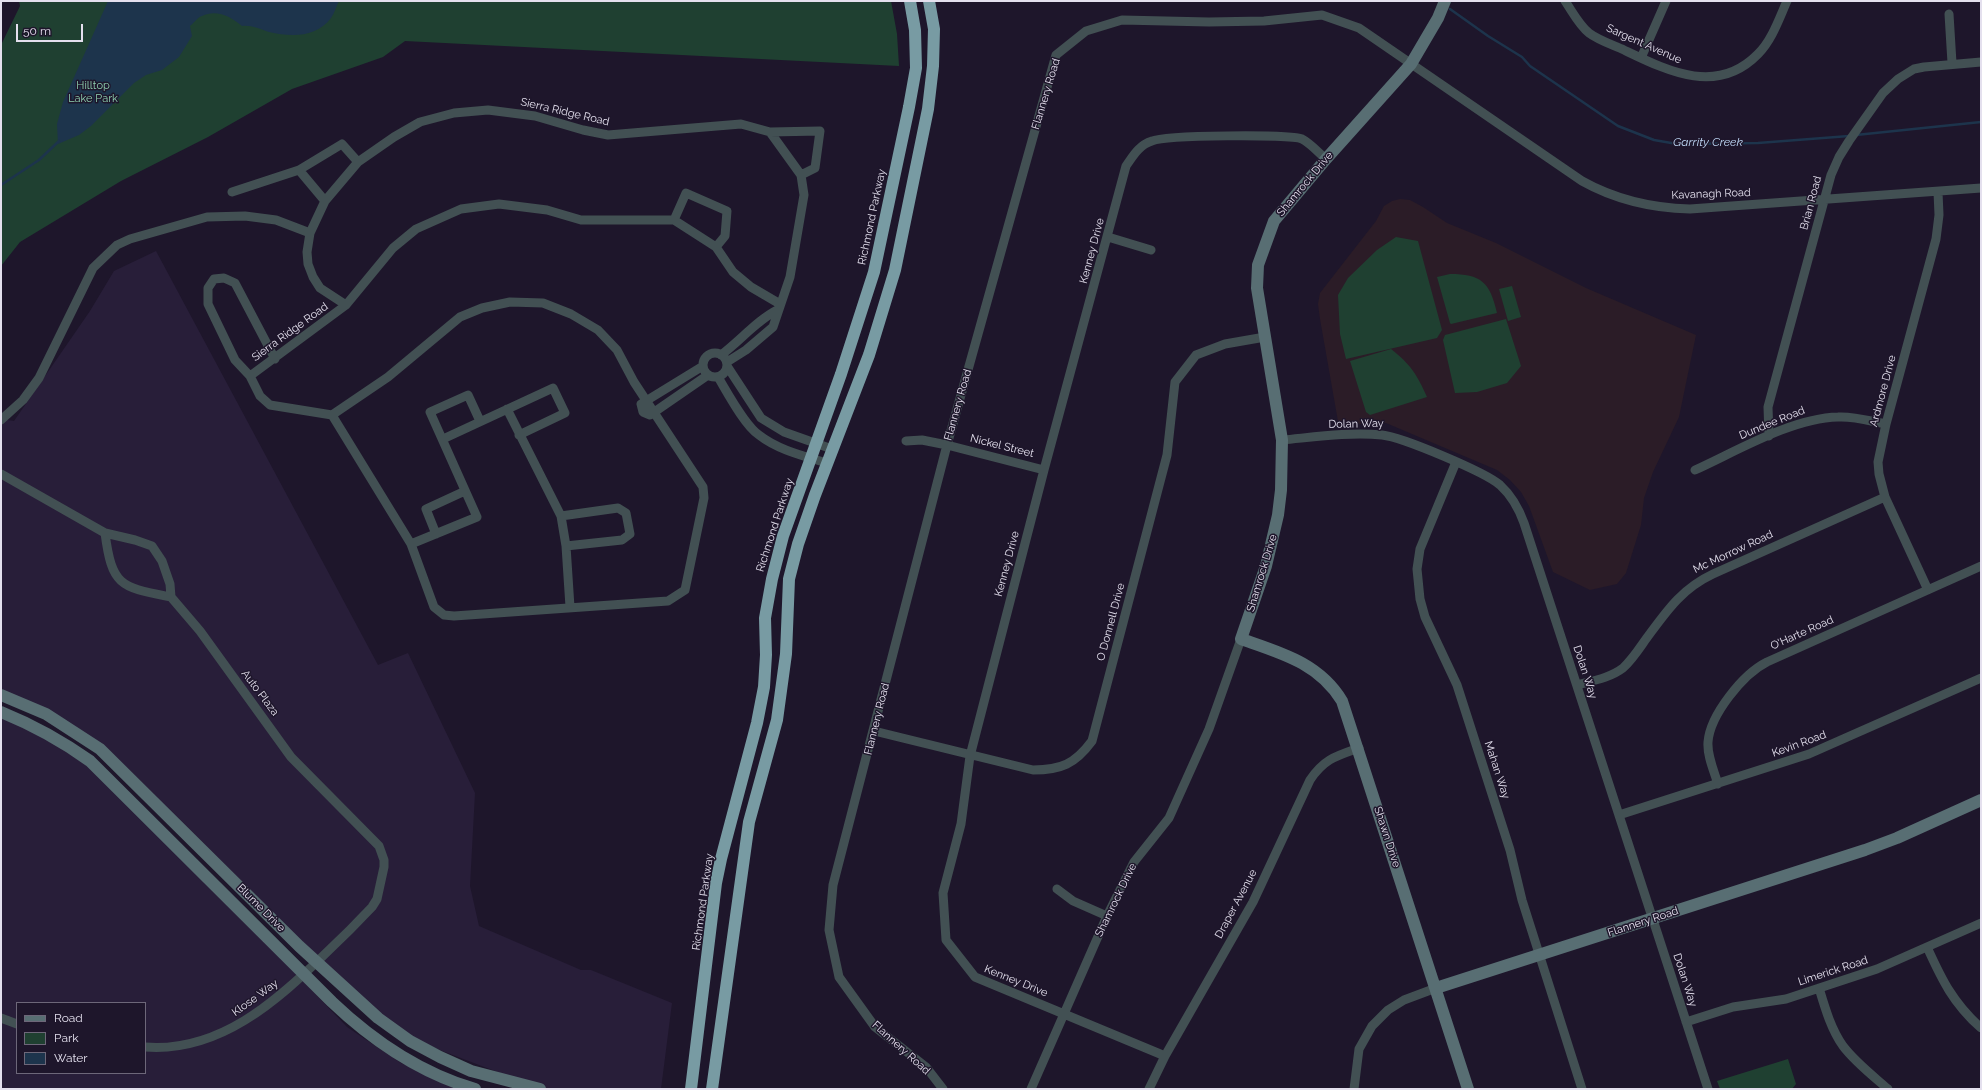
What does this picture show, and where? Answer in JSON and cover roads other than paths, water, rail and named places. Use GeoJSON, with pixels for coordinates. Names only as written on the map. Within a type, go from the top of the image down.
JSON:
{"type":"FeatureCollection","features":[{"type":"Feature","properties":{"kind":"highway","name":"Richmond Parkway"},"geometry":{"type":"LineString","coordinates":[[691,1089],[716,883],[757,723],[764,688],[766,655],[765,618],[772,579],[783,536],[841,374],[874,272],[910,107],[916,68],[915,30],[910,1]]}},
{"type":"Feature","properties":{"kind":"highway"},"geometry":{"type":"LineString","coordinates":[[713,1086],[749,822],[768,760],[778,714],[786,654],[789,579],[798,544],[832,449],[869,355],[894,270],[928,109],[933,66],[934,29],[929,1]]}},
{"type":"Feature","properties":{"kind":"street","name":"Shamrock Drive"},"geometry":{"type":"LineString","coordinates":[[1031,1089],[1063,1013],[1107,916],[1134,862],[1169,818],[1209,729],[1266,566],[1273,539],[1281,490],[1282,440],[1257,288],[1258,265],[1274,221],[1326,159],[1411,64],[1438,18],[1445,1]]}},
{"type":"Feature","properties":{"kind":"street","name":"Sargent Avenue"},"geometry":{"type":"LineString","coordinates":[[1565,1],[1589,33],[1641,58],[1690,76],[1716,76],[1729,73],[1752,60],[1764,48],[1770,38],[1787,1]]}},
{"type":"Feature","properties":{"kind":"street"},"geometry":{"type":"LineString","coordinates":[[1641,58],[1666,1]]}},
{"type":"Feature","properties":{"kind":"street"},"geometry":{"type":"LineString","coordinates":[[1949,14],[1952,64]]}},
{"type":"Feature","properties":{"kind":"street","name":"Flannery Road"},"geometry":{"type":"LineString","coordinates":[[943,1089],[926,1067],[874,1027],[839,977],[829,930],[834,885],[947,445],[1056,55],[1086,31],[1122,20],[1225,22],[1322,15],[1359,28],[1411,64]]}},
{"type":"Feature","properties":{"kind":"street","name":"Brian Road"},"geometry":{"type":"LineString","coordinates":[[1769,436],[1768,407],[1834,165],[1883,92],[1898,79],[1914,70],[1952,64],[1981,62]]}},
{"type":"Feature","properties":{"kind":"street","name":"Kavanagh Road"},"geometry":{"type":"LineString","coordinates":[[1411,64],[1582,181],[1597,189],[1631,202],[1666,208],[1690,209],[1981,188]]}},
{"type":"Feature","properties":{"kind":"street","name":"Sierra Ridge Road"},"geometry":{"type":"LineString","coordinates":[[346,306],[320,288],[313,277],[308,264],[307,252],[310,233],[325,201],[358,162],[394,137],[420,122],[454,113],[488,110],[535,116],[583,130],[608,135],[742,124],[770,132],[820,131],[815,168],[801,175]]}},
{"type":"Feature","properties":{"kind":"street"},"geometry":{"type":"LineString","coordinates":[[725,361],[746,350],[773,327],[790,278],[804,195],[801,175],[770,132]]}},
{"type":"Feature","properties":{"kind":"street","name":"Kenney Drive"},"geometry":{"type":"LineString","coordinates":[[1165,1056],[975,977],[946,940],[943,893],[961,824],[970,756],[1044,470],[1126,166],[1137,150],[1152,140],[1171,138],[1282,136],[1302,139],[1326,159]]}},
{"type":"Feature","properties":{"kind":"street"},"geometry":{"type":"LineString","coordinates":[[232,192],[299,170],[342,144],[358,162]]}},
{"type":"Feature","properties":{"kind":"street"},"geometry":{"type":"LineString","coordinates":[[299,170],[325,201]]}},
{"type":"Feature","properties":{"kind":"street","name":"Ardmore Drive"},"geometry":{"type":"LineString","coordinates":[[1928,590],[1885,497],[1878,474],[1878,462],[1886,424],[1936,239],[1939,215],[1938,192]]}},
{"type":"Feature","properties":{"kind":"street"},"geometry":{"type":"LineString","coordinates":[[716,247],[725,236],[727,211],[686,193],[674,220],[716,247],[733,272],[751,287],[780,307]]}},
{"type":"Feature","properties":{"kind":"street","name":"Sierra Ridge Road"},"geometry":{"type":"LineString","coordinates":[[332,414],[270,405],[260,396],[250,376],[346,306],[393,248],[416,229],[461,209],[499,204],[546,210],[581,220],[674,220]]}},
{"type":"Feature","properties":{"kind":"street"},"geometry":{"type":"LineString","coordinates":[[1,420],[23,400],[39,378],[94,268],[117,245],[130,239],[207,217],[245,216],[276,220],[310,233]]}},
{"type":"Feature","properties":{"kind":"street"},"geometry":{"type":"LineString","coordinates":[[1108,237],[1151,250]]}},
{"type":"Feature","properties":{"kind":"street"},"geometry":{"type":"LineString","coordinates":[[250,376],[235,360],[208,304],[208,288],[214,279],[224,278],[235,283],[275,359]]}},
{"type":"Feature","properties":{"kind":"street"},"geometry":{"type":"LineString","coordinates":[[510,302],[543,303],[571,314],[598,330],[617,350],[634,382],[647,400],[703,487],[704,498],[685,590],[668,602],[570,607],[454,616],[444,615],[434,607],[411,544],[332,414],[388,377],[460,317],[482,308],[510,302]]}},
{"type":"Feature","properties":{"kind":"street"},"geometry":{"type":"LineString","coordinates":[[655,412],[708,375],[718,377],[725,373],[725,361],[740,341],[765,316],[780,307]]}},
{"type":"Feature","properties":{"kind":"street","name":"O Donnell Drive"},"geometry":{"type":"LineString","coordinates":[[874,731],[970,756],[1033,770],[1049,770],[1066,766],[1083,754],[1092,741],[1167,455],[1175,382],[1196,355],[1225,344],[1265,337]]}},
{"type":"Feature","properties":{"kind":"street"},"geometry":{"type":"LineString","coordinates":[[647,400],[703,366],[704,361],[709,355],[725,361],[761,418],[784,432],[832,449]]}},
{"type":"Feature","properties":{"kind":"street"},"geometry":{"type":"LineString","coordinates":[[703,366],[708,375]]}},
{"type":"Feature","properties":{"kind":"street"},"geometry":{"type":"LineString","coordinates":[[718,377],[731,401],[757,434],[773,445],[827,463]]}},
{"type":"Feature","properties":{"kind":"street"},"geometry":{"type":"LineString","coordinates":[[677,382],[684,392]]}},
{"type":"Feature","properties":{"kind":"street"},"geometry":{"type":"LineString","coordinates":[[443,439],[552,388],[565,413],[519,434]]}},
{"type":"Feature","properties":{"kind":"street"},"geometry":{"type":"LineString","coordinates":[[411,544],[476,517],[430,412],[468,395],[480,422]]}},
{"type":"Feature","properties":{"kind":"street"},"geometry":{"type":"LineString","coordinates":[[508,409],[519,434],[561,516],[566,546],[570,607]]}},
{"type":"Feature","properties":{"kind":"street","name":"Dundee Road"},"geometry":{"type":"LineString","coordinates":[[1696,470],[1769,436],[1801,423],[1819,418],[1851,417],[1886,424]]}},
{"type":"Feature","properties":{"kind":"street","name":"Dolan Way"},"geometry":{"type":"LineString","coordinates":[[1282,440],[1382,435],[1402,440],[1456,462],[1494,480],[1510,497],[1519,510],[1708,1089]]}},
{"type":"Feature","properties":{"kind":"street","name":"Nickel Street"},"geometry":{"type":"LineString","coordinates":[[906,441],[922,440],[947,445],[1044,470]]}},
{"type":"Feature","properties":{"kind":"street","name":"Mahan Way"},"geometry":{"type":"LineString","coordinates":[[1456,462],[1420,549],[1417,569],[1419,594],[1425,617],[1457,685],[1510,850],[1522,900],[1582,1089]]}},
{"type":"Feature","properties":{"kind":"street"},"geometry":{"type":"LineString","coordinates":[[1,474],[105,533],[135,540],[152,546],[162,561],[170,584],[171,597],[132,588],[123,584],[114,571],[108,555],[105,533]]}},
{"type":"Feature","properties":{"kind":"street"},"geometry":{"type":"LineString","coordinates":[[436,534],[426,509],[465,491]]}},
{"type":"Feature","properties":{"kind":"street","name":"Mc Morrow Road"},"geometry":{"type":"LineString","coordinates":[[1577,685],[1612,674],[1626,664],[1669,608],[1694,584],[1885,497]]}},
{"type":"Feature","properties":{"kind":"street"},"geometry":{"type":"LineString","coordinates":[[561,516],[618,508],[626,513],[630,534],[622,540],[566,546]]}},
{"type":"Feature","properties":{"kind":"street","name":"O'Harte Road"},"geometry":{"type":"LineString","coordinates":[[1718,784],[1708,751],[1708,736],[1715,719],[1727,700],[1749,674],[1767,662],[1981,566]]}},
{"type":"Feature","properties":{"kind":"street","name":"Auto Plaza"},"geometry":{"type":"LineString","coordinates":[[171,597],[200,631],[291,757],[359,824],[379,846],[382,852],[384,867],[377,899],[365,914],[304,974]]}},
{"type":"Feature","properties":{"kind":"street","name":"Shawn Drive"},"geometry":{"type":"LineString","coordinates":[[1241,639],[1293,657],[1313,668],[1336,691],[1346,709],[1468,1089]]}},
{"type":"Feature","properties":{"kind":"street","name":"Kevin Road"},"geometry":{"type":"LineString","coordinates":[[1619,815],[1817,751],[1981,678]]}},
{"type":"Feature","properties":{"kind":"street","name":"Blume Drive"},"geometry":{"type":"LineString","coordinates":[[1,695],[46,714],[100,749],[317,962],[378,1018],[410,1041],[471,1071],[540,1089]]}},
{"type":"Feature","properties":{"kind":"street","name":"Blume Drive"},"geometry":{"type":"LineString","coordinates":[[1,712],[46,733],[90,761],[304,974],[367,1033],[400,1056],[432,1072],[475,1089]]}},
{"type":"Feature","properties":{"kind":"street","name":"Draper Avenue"},"geometry":{"type":"LineString","coordinates":[[1149,1089],[1165,1056],[1253,902],[1310,780],[1317,770],[1328,760],[1359,748]]}},
{"type":"Feature","properties":{"kind":"street","name":"Flannery Road"},"geometry":{"type":"LineString","coordinates":[[1354,1089],[1359,1049],[1372,1026],[1388,1010],[1404,1000],[1539,954],[1652,920],[1880,845],[1981,800]]}},
{"type":"Feature","properties":{"kind":"street"},"geometry":{"type":"LineString","coordinates":[[1057,889],[1073,901],[1107,916]]}},
{"type":"Feature","properties":{"kind":"street","name":"Limerick Road"},"geometry":{"type":"LineString","coordinates":[[1686,1022],[1733,1007],[1778,1001],[1877,969],[1981,923]]}},
{"type":"Feature","properties":{"kind":"street"},"geometry":{"type":"LineString","coordinates":[[1927,947],[1950,994],[1966,1014],[1981,1028]]}},
{"type":"Feature","properties":{"kind":"street","name":"Klose Way"},"geometry":{"type":"LineString","coordinates":[[146,1047],[155,1048],[183,1045],[214,1036],[237,1026],[265,1007],[304,974]]}},
{"type":"Feature","properties":{"kind":"street"},"geometry":{"type":"LineString","coordinates":[[1819,988],[1830,1021],[1842,1044],[1858,1063],[1888,1089]]}},
{"type":"Feature","properties":{"kind":"street"},"geometry":{"type":"LineString","coordinates":[[1,1018],[16,1024]]}},
{"type":"Feature","properties":{"kind":"water"},"geometry":{"type":"Polygon","coordinates":[[[108,1],[339,1],[331,18],[325,25],[311,33],[303,34],[277,34],[252,27],[242,26],[224,15],[213,13],[200,17],[190,26],[192,36],[179,57],[162,70],[146,75],[134,83],[91,126],[79,135],[58,144],[57,124],[63,102],[108,1]]]}},
{"type":"Feature","properties":{"kind":"waterway","name":"Garrity Creek"},"geometry":{"type":"LineString","coordinates":[[1450,9],[1488,36],[1522,57],[1530,66],[1618,126],[1654,140],[1677,144],[1758,143],[1849,136]]}},
{"type":"Feature","properties":{"kind":"waterway","name":"Garrity Creek"},"geometry":{"type":"LineString","coordinates":[[1856,135],[1981,122]]}},
{"type":"Feature","properties":{"kind":"waterway","name":"Garrity Creek"},"geometry":{"type":"LineString","coordinates":[[1,185],[39,160],[59,141]]}},
{"type":"Feature","properties":{"kind":"park label","name":"Hilltop Lake Park"},"geometry":{"type":"Point","coordinates":[93,92]}}]}
